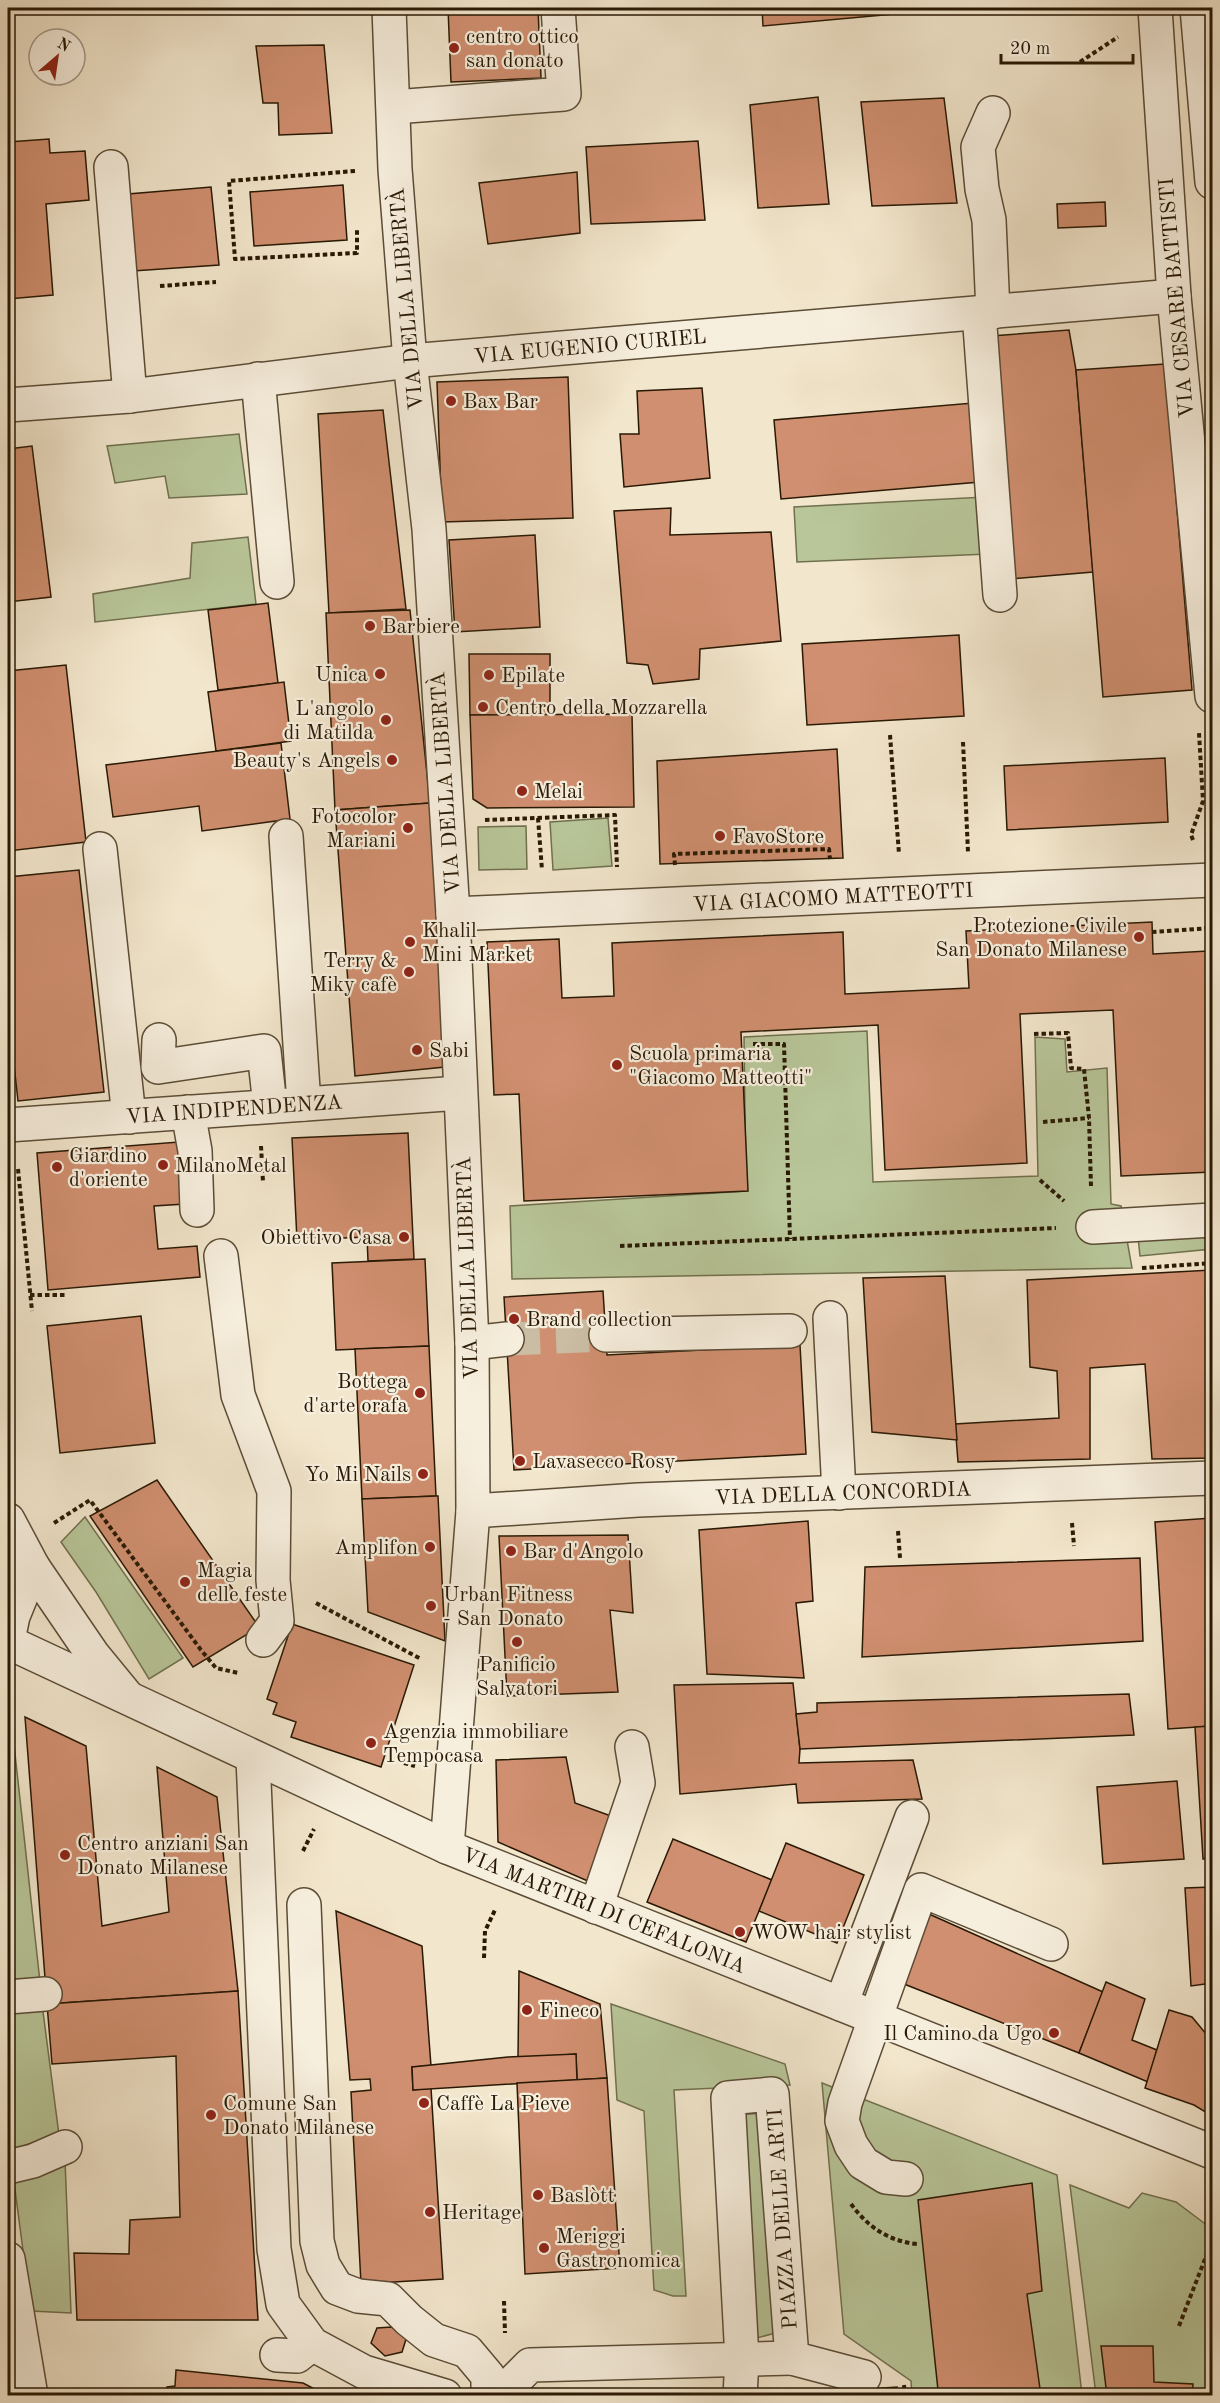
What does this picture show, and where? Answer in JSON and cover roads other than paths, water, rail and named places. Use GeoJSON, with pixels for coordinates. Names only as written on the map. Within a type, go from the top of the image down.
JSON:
{"type":"FeatureCollection","features":[{"type":"Feature","properties":{"kind":"street","name":"VIA DELLA LIBERTÀ"},"geometry":{"type":"LineString","coordinates":[[389,8],[395,169],[410,361],[429,530],[453,914],[472,1342],[473,1511],[447,1847]]}},
{"type":"Feature","properties":{"kind":"street"},"geometry":{"type":"LineString","coordinates":[[394,107],[564,94],[558,8]]}},
{"type":"Feature","properties":{"kind":"street","name":"VIA CESARE BATTISTI"},"geometry":{"type":"LineString","coordinates":[[1155,8],[1174,296],[1212,696]]}},
{"type":"Feature","properties":{"kind":"street"},"geometry":{"type":"LineString","coordinates":[[1197,8],[1212,182]]}},
{"type":"Feature","properties":{"kind":"street"},"geometry":{"type":"LineString","coordinates":[[993,113],[978,147],[982,189],[989,220],[986,313],[999,595]]}},
{"type":"Feature","properties":{"kind":"street"},"geometry":{"type":"LineString","coordinates":[[111,167],[130,396]]}},
{"type":"Feature","properties":{"kind":"street","name":"VIA EUGENIO CURIEL"},"geometry":{"type":"LineString","coordinates":[[8,405],[130,396],[410,361],[1174,296]]}},
{"type":"Feature","properties":{"kind":"street"},"geometry":{"type":"LineString","coordinates":[[258,379],[277,582]]}},
{"type":"Feature","properties":{"kind":"street"},"geometry":{"type":"LineString","coordinates":[[286,836],[304,1104]]}},
{"type":"Feature","properties":{"kind":"street"},"geometry":{"type":"LineString","coordinates":[[100,849],[129,1116]]}},
{"type":"Feature","properties":{"kind":"street","name":"VIA GIACOMO MATTEOTTI"},"geometry":{"type":"LineString","coordinates":[[453,914],[1212,880]]}},
{"type":"Feature","properties":{"kind":"street"},"geometry":{"type":"LineString","coordinates":[[159,1040],[158,1067],[264,1051],[270,1106]]}},
{"type":"Feature","properties":{"kind":"street","name":"VIA INDIPENDENZA"},"geometry":{"type":"LineString","coordinates":[[8,1125],[460,1093]]}},
{"type":"Feature","properties":{"kind":"street"},"geometry":{"type":"LineString","coordinates":[[188,1112],[195,1150],[197,1210]]}},
{"type":"Feature","properties":{"kind":"street"},"geometry":{"type":"LineString","coordinates":[[1093,1227],[1212,1220]]}},
{"type":"Feature","properties":{"kind":"street"},"geometry":{"type":"LineString","coordinates":[[221,1256],[238,1395],[274,1491],[273,1580],[277,1621],[262,1640]]}},
{"type":"Feature","properties":{"kind":"street"},"geometry":{"type":"LineString","coordinates":[[830,1318],[839,1493]]}},
{"type":"Feature","properties":{"kind":"street"},"geometry":{"type":"LineString","coordinates":[[606,1335],[790,1331]]}},
{"type":"Feature","properties":{"kind":"street"},"geometry":{"type":"LineString","coordinates":[[472,1342],[507,1339]]}},
{"type":"Feature","properties":{"kind":"street","name":"VIA DELLA CONCORDIA"},"geometry":{"type":"LineString","coordinates":[[473,1511],[638,1500],[1212,1478]]}},
{"type":"Feature","properties":{"kind":"street"},"geometry":{"type":"LineString","coordinates":[[8,1520],[33,1567],[93,1655],[132,1702]]}},
{"type":"Feature","properties":{"kind":"street"},"geometry":{"type":"LineString","coordinates":[[8,1641],[13,1616],[33,1567]]}},
{"type":"Feature","properties":{"kind":"street","name":"VIA MARTIRI DI CEFALONIA"},"geometry":{"type":"LineString","coordinates":[[8,1641],[132,1702],[447,1847],[1212,2152]]}},
{"type":"Feature","properties":{"kind":"street"},"geometry":{"type":"LineString","coordinates":[[596,1907],[638,1784],[632,1747]]}},
{"type":"Feature","properties":{"kind":"street"},"geometry":{"type":"LineString","coordinates":[[253,1758],[274,2249],[283,2304],[312,2344],[364,2372],[445,2396]]}},
{"type":"Feature","properties":{"kind":"street"},"geometry":{"type":"LineString","coordinates":[[841,2004],[912,1817]]}},
{"type":"Feature","properties":{"kind":"street"},"geometry":{"type":"LineString","coordinates":[[906,2179],[885,2177],[863,2163],[851,2145],[842,2121],[845,2103],[921,1890],[1051,1944]]}},
{"type":"Feature","properties":{"kind":"street"},"geometry":{"type":"LineString","coordinates":[[304,1905],[317,2241],[324,2265],[338,2288],[358,2296],[388,2299],[434,2340],[467,2351],[488,2376],[488,2396]]}},
{"type":"Feature","properties":{"kind":"street"},"geometry":{"type":"LineString","coordinates":[[8,1997],[45,1994]]}},
{"type":"Feature","properties":{"kind":"street","name":"PIAZZA DELLE ARTI"},"geometry":{"type":"LineString","coordinates":[[742,2359],[728,2098],[772,2094],[792,2358],[864,2377]]}},
{"type":"Feature","properties":{"kind":"street"},"geometry":{"type":"LineString","coordinates":[[8,2167],[33,2161],[65,2147]]}},
{"type":"Feature","properties":{"kind":"street"},"geometry":{"type":"LineString","coordinates":[[8,2259],[31,2396]]}},
{"type":"Feature","properties":{"kind":"street"},"geometry":{"type":"LineString","coordinates":[[277,2355],[297,2356],[312,2344]]}},
{"type":"Feature","properties":{"kind":"street"},"geometry":{"type":"LineString","coordinates":[[499,2396],[530,2365],[792,2358]]}},
{"type":"Feature","properties":{"kind":"street"},"geometry":{"type":"LineString","coordinates":[[740,2396],[742,2359]]}},
{"type":"Feature","properties":{"kind":"tunnel"},"geometry":{"type":"LineString","coordinates":[[507,1339],[606,1335]]}},
{"type":"Feature","properties":{"kind":"place","name":"centro ottico san donato"},"geometry":{"type":"Point","coordinates":[454,48]}},
{"type":"Feature","properties":{"kind":"place","name":"Bax Bar"},"geometry":{"type":"Point","coordinates":[451,401]}},
{"type":"Feature","properties":{"kind":"place","name":"Barbiere"},"geometry":{"type":"Point","coordinates":[370,626]}},
{"type":"Feature","properties":{"kind":"place","name":"Unica"},"geometry":{"type":"Point","coordinates":[380,674]}},
{"type":"Feature","properties":{"kind":"place","name":"Epilate"},"geometry":{"type":"Point","coordinates":[489,675]}},
{"type":"Feature","properties":{"kind":"place","name":"Centro della Mozzarella"},"geometry":{"type":"Point","coordinates":[483,707]}},
{"type":"Feature","properties":{"kind":"place","name":"L'angolo di Matilda"},"geometry":{"type":"Point","coordinates":[386,720]}},
{"type":"Feature","properties":{"kind":"place","name":"Beauty's Angels"},"geometry":{"type":"Point","coordinates":[392,760]}},
{"type":"Feature","properties":{"kind":"place","name":"Melai"},"geometry":{"type":"Point","coordinates":[522,791]}},
{"type":"Feature","properties":{"kind":"place","name":"Fotocolor Mariani"},"geometry":{"type":"Point","coordinates":[408,828]}},
{"type":"Feature","properties":{"kind":"place","name":"FavoStore"},"geometry":{"type":"Point","coordinates":[720,836]}},
{"type":"Feature","properties":{"kind":"place","name":"Protezione Civile San Donato Milanese"},"geometry":{"type":"Point","coordinates":[1139,937]}},
{"type":"Feature","properties":{"kind":"place","name":"Khalil Mini Market"},"geometry":{"type":"Point","coordinates":[410,942]}},
{"type":"Feature","properties":{"kind":"place","name":"Terry & Miky cafè"},"geometry":{"type":"Point","coordinates":[409,972]}},
{"type":"Feature","properties":{"kind":"place","name":"Sabi"},"geometry":{"type":"Point","coordinates":[417,1050]}},
{"type":"Feature","properties":{"kind":"place","name":"Scuola primaria \"Giacomo Matteotti\""},"geometry":{"type":"Point","coordinates":[617,1065]}},
{"type":"Feature","properties":{"kind":"place","name":"MilanoMetal"},"geometry":{"type":"Point","coordinates":[163,1165]}},
{"type":"Feature","properties":{"kind":"place","name":"Giardino d'oriente"},"geometry":{"type":"Point","coordinates":[57,1167]}},
{"type":"Feature","properties":{"kind":"place","name":"Obiettivo Casa"},"geometry":{"type":"Point","coordinates":[404,1237]}},
{"type":"Feature","properties":{"kind":"place","name":"Brand collection"},"geometry":{"type":"Point","coordinates":[514,1319]}},
{"type":"Feature","properties":{"kind":"place","name":"Bottega d'arte orafa"},"geometry":{"type":"Point","coordinates":[420,1393]}},
{"type":"Feature","properties":{"kind":"place","name":"Lavasecco Rosy"},"geometry":{"type":"Point","coordinates":[520,1461]}},
{"type":"Feature","properties":{"kind":"place","name":"Yo Mi Nails"},"geometry":{"type":"Point","coordinates":[423,1474]}},
{"type":"Feature","properties":{"kind":"place","name":"Amplifon"},"geometry":{"type":"Point","coordinates":[430,1547]}},
{"type":"Feature","properties":{"kind":"place","name":"Bar d'Angolo"},"geometry":{"type":"Point","coordinates":[511,1551]}},
{"type":"Feature","properties":{"kind":"place","name":"Magia delle feste"},"geometry":{"type":"Point","coordinates":[185,1582]}},
{"type":"Feature","properties":{"kind":"place","name":"Urban Fitness - San Donato"},"geometry":{"type":"Point","coordinates":[431,1606]}},
{"type":"Feature","properties":{"kind":"place","name":"Panificio Salvatori"},"geometry":{"type":"Point","coordinates":[517,1642]}},
{"type":"Feature","properties":{"kind":"place","name":"Agenzia immobiliare Tempocasa"},"geometry":{"type":"Point","coordinates":[371,1743]}},
{"type":"Feature","properties":{"kind":"place","name":"Centro anziani San Donato Milanese"},"geometry":{"type":"Point","coordinates":[65,1855]}},
{"type":"Feature","properties":{"kind":"place","name":"WOW hair stylist"},"geometry":{"type":"Point","coordinates":[740,1932]}},
{"type":"Feature","properties":{"kind":"place","name":"Fineco"},"geometry":{"type":"Point","coordinates":[527,2010]}},
{"type":"Feature","properties":{"kind":"place","name":"Il Camino da Ugo"},"geometry":{"type":"Point","coordinates":[1054,2033]}},
{"type":"Feature","properties":{"kind":"place","name":"Caffè La Pieve"},"geometry":{"type":"Point","coordinates":[424,2103]}},
{"type":"Feature","properties":{"kind":"place","name":"Comune San Donato Milanese"},"geometry":{"type":"Point","coordinates":[211,2115]}},
{"type":"Feature","properties":{"kind":"place","name":"Baslòtt"},"geometry":{"type":"Point","coordinates":[538,2195]}},
{"type":"Feature","properties":{"kind":"place","name":"Heritage"},"geometry":{"type":"Point","coordinates":[430,2212]}},
{"type":"Feature","properties":{"kind":"place","name":"Meriggi Gastronomica"},"geometry":{"type":"Point","coordinates":[544,2248]}}]}
